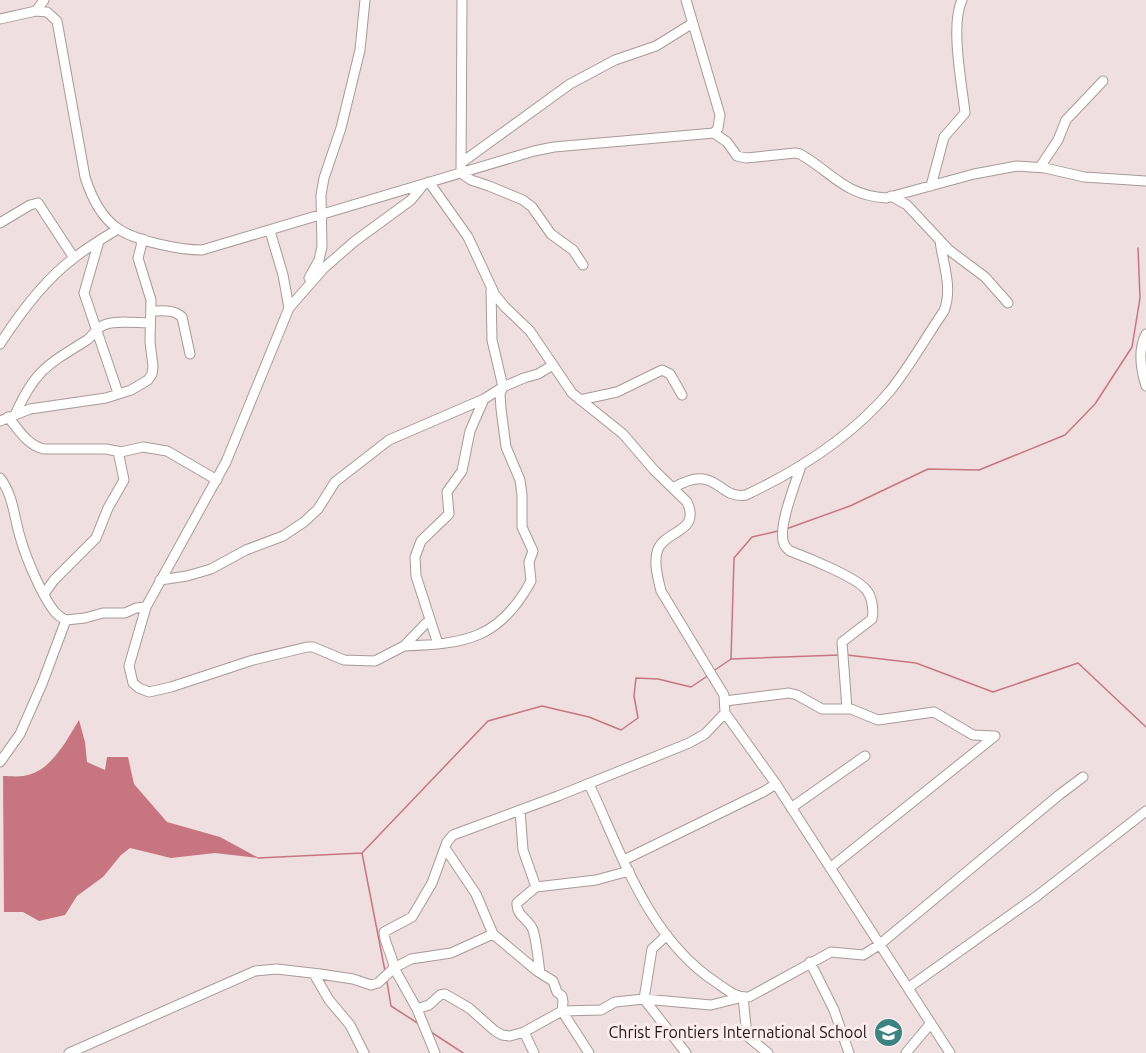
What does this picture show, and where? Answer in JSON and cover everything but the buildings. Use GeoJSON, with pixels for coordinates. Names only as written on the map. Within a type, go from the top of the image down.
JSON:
{"type":"FeatureCollection","features":[{"type":"Feature","properties":{"kind":"street"},"geometry":{"type":"LineString","coordinates":[[36,11],[44,0]]}},
{"type":"Feature","properties":{"kind":"street"},"geometry":{"type":"LineString","coordinates":[[365,0],[360,50],[341,128],[324,178],[320,215],[322,247],[319,261],[289,308],[217,480],[146,607],[129,666],[134,683],[149,692],[253,660],[308,647],[344,660],[375,661],[405,646],[430,619]]}},
{"type":"Feature","properties":{"kind":"street"},"geometry":{"type":"LineString","coordinates":[[462,0],[461,168],[471,180],[523,200],[532,207],[551,234],[573,250],[583,265]]}},
{"type":"Feature","properties":{"kind":"street"},"geometry":{"type":"LineString","coordinates":[[931,186],[945,137],[965,113],[957,37],[957,10],[962,0]]}},
{"type":"Feature","properties":{"kind":"street"},"geometry":{"type":"LineString","coordinates":[[689,3],[720,115],[718,128],[714,133]]}},
{"type":"Feature","properties":{"kind":"street"},"geometry":{"type":"LineString","coordinates":[[0,19],[36,11],[47,12],[57,21],[85,177],[91,196],[105,217],[118,229],[143,239],[187,250],[202,250],[270,231],[427,183],[461,168],[534,151],[554,147],[714,133],[727,142],[738,156],[746,158],[795,153],[806,158],[833,179],[858,193],[871,197],[891,196],[974,174],[1017,166],[1040,167],[1084,177],[1146,181]]}},
{"type":"Feature","properties":{"kind":"street"},"geometry":{"type":"LineString","coordinates":[[461,168],[570,84],[615,60],[656,46],[693,23]]}},
{"type":"Feature","properties":{"kind":"street"},"geometry":{"type":"LineString","coordinates":[[1040,167],[1058,140],[1066,120],[1103,81]]}},
{"type":"Feature","properties":{"kind":"street"},"geometry":{"type":"LineString","coordinates":[[427,183],[468,237],[491,288],[505,308],[530,331],[580,400],[623,434],[687,502],[690,509],[689,520],[684,529],[669,538],[658,549],[657,572],[661,591],[720,687],[725,701],[725,713],[776,784],[951,1053]]}},
{"type":"Feature","properties":{"kind":"street"},"geometry":{"type":"LineString","coordinates":[[298,296],[324,268],[355,241],[411,200],[427,183]]}},
{"type":"Feature","properties":{"kind":"street"},"geometry":{"type":"LineString","coordinates":[[891,196],[907,205],[949,250],[985,277],[1008,303]]}},
{"type":"Feature","properties":{"kind":"street"},"geometry":{"type":"LineString","coordinates":[[0,223],[30,205],[38,203],[74,258]]}},
{"type":"Feature","properties":{"kind":"street"},"geometry":{"type":"LineString","coordinates":[[0,344],[24,309],[44,286],[74,258],[118,229]]}},
{"type":"Feature","properties":{"kind":"street"},"geometry":{"type":"LineString","coordinates":[[270,231],[283,275],[289,308]]}},
{"type":"Feature","properties":{"kind":"street"},"geometry":{"type":"LineString","coordinates":[[8,418],[37,408],[94,401],[148,380],[152,374],[151,300],[138,258],[143,239]]}},
{"type":"Feature","properties":{"kind":"street"},"geometry":{"type":"LineString","coordinates":[[99,241],[84,293],[118,393]]}},
{"type":"Feature","properties":{"kind":"street"},"geometry":{"type":"LineString","coordinates":[[673,488],[702,478],[736,495],[746,495],[801,466],[839,439],[882,400],[898,381],[948,302],[949,291],[940,241]]}},
{"type":"Feature","properties":{"kind":"street"},"geometry":{"type":"LineString","coordinates":[[405,646],[466,640],[496,627],[507,616],[531,581],[529,562],[533,551],[522,527],[520,480],[506,447],[500,394],[502,387],[492,340],[491,288]]}},
{"type":"Feature","properties":{"kind":"street"},"geometry":{"type":"LineString","coordinates":[[151,311],[172,311],[182,317],[190,354]]}},
{"type":"Feature","properties":{"kind":"street"},"geometry":{"type":"LineString","coordinates":[[8,418],[33,380],[53,360],[90,338],[97,329],[109,323],[150,323]]}},
{"type":"Feature","properties":{"kind":"street"},"geometry":{"type":"LineString","coordinates":[[1146,334],[1140,352],[1146,386]]}},
{"type":"Feature","properties":{"kind":"street"},"geometry":{"type":"LineString","coordinates":[[160,580],[211,569],[246,550],[283,536],[318,509],[335,482],[389,440],[484,399],[502,387],[538,374],[553,365]]}},
{"type":"Feature","properties":{"kind":"street"},"geometry":{"type":"LineString","coordinates":[[580,400],[617,392],[662,370],[670,374],[682,394]]}},
{"type":"Feature","properties":{"kind":"street"},"geometry":{"type":"LineString","coordinates":[[438,644],[416,576],[415,557],[421,541],[449,514],[447,492],[462,471],[470,431],[484,399]]}},
{"type":"Feature","properties":{"kind":"street"},"geometry":{"type":"LineString","coordinates":[[8,418],[35,447],[118,451],[143,447],[166,451],[217,480]]}},
{"type":"Feature","properties":{"kind":"street"},"geometry":{"type":"LineString","coordinates":[[44,594],[54,580],[99,532],[108,508],[124,480],[118,451]]}},
{"type":"Feature","properties":{"kind":"street"},"geometry":{"type":"LineString","coordinates":[[801,466],[784,522],[782,534],[784,544],[790,551],[850,579],[867,590],[874,612],[872,619],[842,642],[847,709]]}},
{"type":"Feature","properties":{"kind":"street"},"geometry":{"type":"LineString","coordinates":[[0,478],[11,496],[21,542],[53,611],[66,620],[103,613],[125,613],[146,607]]}},
{"type":"Feature","properties":{"kind":"street"},"geometry":{"type":"LineString","coordinates":[[0,762],[20,734],[66,620]]}},
{"type":"Feature","properties":{"kind":"street"},"geometry":{"type":"LineString","coordinates":[[725,701],[789,693],[822,709],[855,710],[878,720],[934,712],[974,735],[995,736],[830,868]]}},
{"type":"Feature","properties":{"kind":"street"},"geometry":{"type":"LineString","coordinates":[[435,1053],[417,1009],[394,968],[384,932],[412,917],[432,883],[447,842],[453,835],[589,784],[689,743],[710,729],[725,713]]}},
{"type":"Feature","properties":{"kind":"street"},"geometry":{"type":"LineString","coordinates":[[791,808],[865,756]]}},
{"type":"Feature","properties":{"kind":"street"},"geometry":{"type":"LineString","coordinates":[[417,1009],[429,1005],[440,995],[445,994],[469,1008],[502,1035],[510,1036],[524,1032],[562,1011],[601,1010],[615,1002],[644,999],[711,1005],[749,996],[831,952],[863,956],[1083,777]]}},
{"type":"Feature","properties":{"kind":"street"},"geometry":{"type":"LineString","coordinates":[[589,784],[640,896],[667,935],[684,957],[737,996],[743,997]]}},
{"type":"Feature","properties":{"kind":"street"},"geometry":{"type":"LineString","coordinates":[[624,861],[776,784]]}},
{"type":"Feature","properties":{"kind":"street"},"geometry":{"type":"LineString","coordinates":[[520,810],[523,850],[536,887]]}},
{"type":"Feature","properties":{"kind":"street"},"geometry":{"type":"LineString","coordinates":[[908,988],[1037,896],[1146,811]]}},
{"type":"Feature","properties":{"kind":"street"},"geometry":{"type":"LineString","coordinates":[[445,848],[476,894],[493,934],[553,981],[557,992],[562,996],[562,1011],[589,1053]]}},
{"type":"Feature","properties":{"kind":"street"},"geometry":{"type":"LineString","coordinates":[[540,973],[533,930],[519,913],[516,905],[536,887],[596,880],[628,871]]}},
{"type":"Feature","properties":{"kind":"street"},"geometry":{"type":"LineString","coordinates":[[69,1053],[80,1051],[255,971],[278,969],[353,979],[371,985],[378,983],[394,968],[411,959],[452,953],[493,934]]}},
{"type":"Feature","properties":{"kind":"street"},"geometry":{"type":"LineString","coordinates":[[667,935],[652,949],[644,999],[686,1053]]}},
{"type":"Feature","properties":{"kind":"street"},"geometry":{"type":"LineString","coordinates":[[810,962],[834,1010],[849,1053]]}},
{"type":"Feature","properties":{"kind":"street"},"geometry":{"type":"LineString","coordinates":[[314,974],[329,1000],[350,1025],[364,1053]]}},
{"type":"Feature","properties":{"kind":"street"},"geometry":{"type":"LineString","coordinates":[[743,997],[747,1036],[768,1053]]}},
{"type":"Feature","properties":{"kind":"street"},"geometry":{"type":"LineString","coordinates":[[906,1053],[917,1049],[920,1035],[931,1023]]}},
{"type":"Feature","properties":{"kind":"street"},"geometry":{"type":"LineString","coordinates":[[524,1032],[534,1053]]}},
{"type":"Feature","properties":{"kind":"shaded area"},"geometry":{"type":"Polygon","coordinates":[[[79,720],[87,762],[105,770],[107,757],[128,757],[134,784],[167,822],[220,837],[259,858],[215,853],[171,858],[130,848],[121,855],[103,877],[77,896],[65,915],[39,921],[23,912],[4,912],[3,776],[23,776],[41,769],[56,755],[79,720]]]}},
{"type":"Feature","properties":{"kind":"waterway"},"geometry":{"type":"LineString","coordinates":[[786,529],[850,506],[928,469],[979,470],[1065,435],[1095,404],[1132,347],[1140,298],[1138,248]]}},
{"type":"Feature","properties":{"kind":"waterway"},"geometry":{"type":"LineString","coordinates":[[715,670],[731,659],[734,558],[752,537],[778,531]]}},
{"type":"Feature","properties":{"kind":"waterway"},"geometry":{"type":"LineString","coordinates":[[731,659],[840,655]]}},
{"type":"Feature","properties":{"kind":"waterway"},"geometry":{"type":"LineString","coordinates":[[847,655],[916,663],[993,692],[1078,663],[1146,727]]}},
{"type":"Feature","properties":{"kind":"waterway"},"geometry":{"type":"LineString","coordinates":[[258,858],[362,853],[488,721],[542,706],[589,717],[621,730],[638,718],[634,696],[636,678],[658,679],[691,687],[709,675]]}},
{"type":"Feature","properties":{"kind":"waterway"},"geometry":{"type":"LineString","coordinates":[[362,853],[385,971]]}},
{"type":"Feature","properties":{"kind":"waterway"},"geometry":{"type":"LineString","coordinates":[[387,982],[391,1006],[419,1024]]}},
{"type":"Feature","properties":{"kind":"waterway"},"geometry":{"type":"LineString","coordinates":[[431,1032],[463,1053]]}},
{"type":"Feature","properties":{"kind":"place","name":"Christ Frontiers International School"},"geometry":{"type":"Point","coordinates":[888,1032]}}]}
